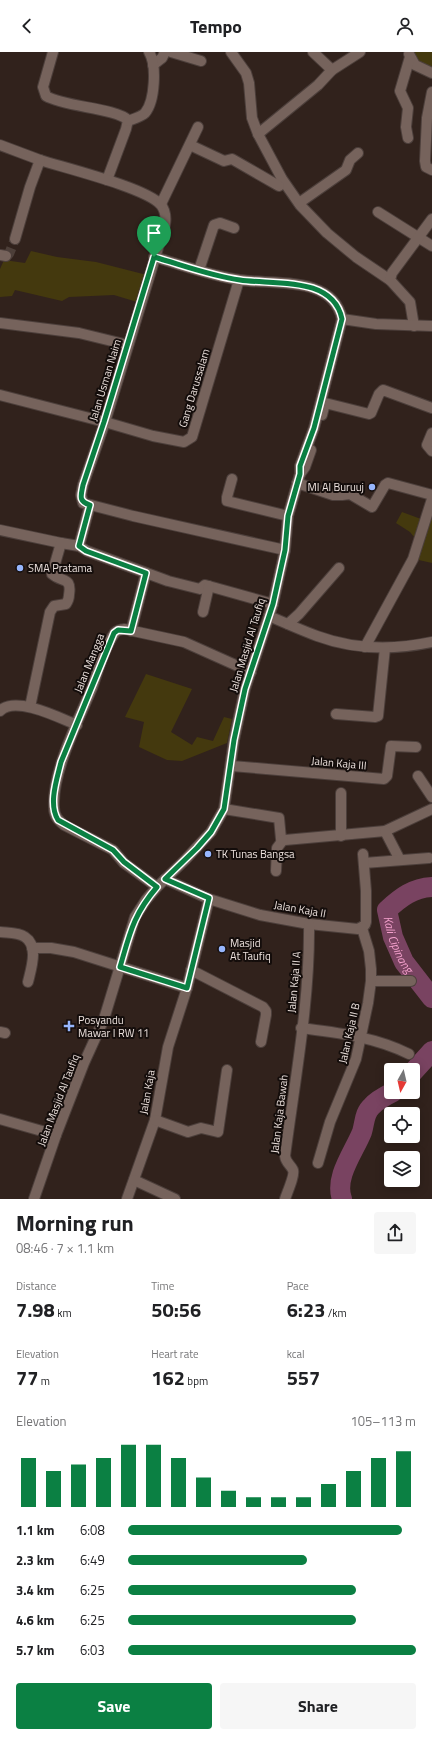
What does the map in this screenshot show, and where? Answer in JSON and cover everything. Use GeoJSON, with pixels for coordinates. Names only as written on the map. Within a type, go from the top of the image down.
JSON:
{"type":"FeatureCollection","features":[{"type":"Feature","properties":{"kind":"street"},"geometry":{"type":"LineString","coordinates":[[53,52],[43,87],[46,96],[78,106],[118,115],[126,118],[128,122]]}},
{"type":"Feature","properties":{"kind":"street"},"geometry":{"type":"LineString","coordinates":[[107,180],[128,122],[141,115],[149,106],[153,86],[153,65],[149,52]]}},
{"type":"Feature","properties":{"kind":"street"},"geometry":{"type":"LineString","coordinates":[[153,65],[162,58],[165,52]]}},
{"type":"Feature","properties":{"kind":"street"},"geometry":{"type":"LineString","coordinates":[[172,52],[201,61]]}},
{"type":"Feature","properties":{"kind":"street"},"geometry":{"type":"LineString","coordinates":[[232,52],[246,73],[249,83],[252,118],[258,134],[282,178],[299,203],[327,234],[356,257],[390,280],[410,302],[414,326]]}},
{"type":"Feature","properties":{"kind":"street"},"geometry":{"type":"LineString","coordinates":[[313,52],[332,70]]}},
{"type":"Feature","properties":{"kind":"street"},"geometry":{"type":"LineString","coordinates":[[258,134],[318,85],[332,70],[360,52]]}},
{"type":"Feature","properties":{"kind":"street"},"geometry":{"type":"LineString","coordinates":[[409,55],[415,65],[432,73]]}},
{"type":"Feature","properties":{"kind":"street"},"geometry":{"type":"LineString","coordinates":[[408,138],[406,127],[408,108],[400,91],[409,55]]}},
{"type":"Feature","properties":{"kind":"street"},"geometry":{"type":"LineString","coordinates":[[432,92],[427,118],[425,161],[426,167],[432,170]]}},
{"type":"Feature","properties":{"kind":"street"},"geometry":{"type":"LineString","coordinates":[[0,145],[40,160],[107,180],[141,193],[160,204],[198,127]]}},
{"type":"Feature","properties":{"kind":"street"},"geometry":{"type":"LineString","coordinates":[[190,145],[224,161],[232,159],[279,186]]}},
{"type":"Feature","properties":{"kind":"street"},"geometry":{"type":"LineString","coordinates":[[299,203],[346,170],[350,160],[358,153]]}},
{"type":"Feature","properties":{"kind":"street"},"geometry":{"type":"LineString","coordinates":[[15,239],[30,187],[40,160]]}},
{"type":"Feature","properties":{"kind":"street","name":"Jalan Usman Naim"},"geometry":{"type":"LineString","coordinates":[[90,505],[83,503],[81,495],[166,219],[165,213],[160,204]]}},
{"type":"Feature","properties":{"kind":"street"},"geometry":{"type":"LineString","coordinates":[[378,212],[432,246]]}},
{"type":"Feature","properties":{"kind":"street"},"geometry":{"type":"LineString","coordinates":[[390,280],[392,273],[432,219]]}},
{"type":"Feature","properties":{"kind":"street"},"geometry":{"type":"LineString","coordinates":[[199,270],[214,225],[220,223],[234,228]]}},
{"type":"Feature","properties":{"kind":"street"},"geometry":{"type":"LineString","coordinates":[[154,257],[239,280],[284,282],[309,287],[322,292],[336,303],[342,319],[376,324],[432,326]]}},
{"type":"Feature","properties":{"kind":"street","name":"Gang Darussalam"},"geometry":{"type":"LineString","coordinates":[[0,395],[153,436],[184,442],[189,440],[192,437],[239,280]]}},
{"type":"Feature","properties":{"kind":"street","name":"Jalan Masjid Al Taufiq"},"geometry":{"type":"LineString","coordinates":[[34,1199],[56,1135],[84,1063],[104,1019],[135,917],[157,887],[197,848],[211,832],[224,809],[232,766],[234,740],[251,672],[273,604],[285,550],[288,516],[299,478],[300,466],[314,428],[342,319]]}},
{"type":"Feature","properties":{"kind":"street"},"geometry":{"type":"LineString","coordinates":[[0,323],[79,333],[128,345]]}},
{"type":"Feature","properties":{"kind":"street"},"geometry":{"type":"LineString","coordinates":[[432,408],[383,390],[378,394],[372,413],[369,414],[325,403],[318,430],[305,467],[299,478],[333,495],[350,494],[372,506],[385,485],[388,483],[432,495]]}},
{"type":"Feature","properties":{"kind":"street"},"geometry":{"type":"LineString","coordinates":[[432,432],[427,445],[432,451]]}},
{"type":"Feature","properties":{"kind":"street"},"geometry":{"type":"LineString","coordinates":[[232,479],[227,501],[288,516]]}},
{"type":"Feature","properties":{"kind":"street"},"geometry":{"type":"LineString","coordinates":[[365,647],[413,559],[432,499]]}},
{"type":"Feature","properties":{"kind":"street"},"geometry":{"type":"LineString","coordinates":[[79,546],[90,505],[285,550]]}},
{"type":"Feature","properties":{"kind":"street"},"geometry":{"type":"LineString","coordinates":[[0,530],[79,546],[86,551],[190,587],[200,589],[203,586],[209,586],[273,604]]}},
{"type":"Feature","properties":{"kind":"street"},"geometry":{"type":"LineString","coordinates":[[30,707],[50,612],[54,606],[66,604],[68,599],[70,588],[69,584],[52,574],[61,543]]}},
{"type":"Feature","properties":{"kind":"street"},"geometry":{"type":"LineString","coordinates":[[288,624],[299,614],[339,568]]}},
{"type":"Feature","properties":{"kind":"street"},"geometry":{"type":"LineString","coordinates":[[131,631],[146,573]]}},
{"type":"Feature","properties":{"kind":"street"},"geometry":{"type":"LineString","coordinates":[[203,612],[209,586]]}},
{"type":"Feature","properties":{"kind":"street"},"geometry":{"type":"LineString","coordinates":[[269,616],[318,636],[365,647],[385,648],[412,646],[432,642]]}},
{"type":"Feature","properties":{"kind":"street","name":"Jalan Mangga"},"geometry":{"type":"LineString","coordinates":[[77,725],[114,633],[118,630],[131,631],[184,642],[251,672]]}},
{"type":"Feature","properties":{"kind":"street"},"geometry":{"type":"LineString","coordinates":[[336,714],[375,718],[377,716],[385,648]]}},
{"type":"Feature","properties":{"kind":"street"},"geometry":{"type":"LineString","coordinates":[[0,711],[4,706],[11,705],[30,707],[77,725],[61,762],[53,806],[54,814],[58,820],[64,824],[113,850],[124,862],[157,887]]}},
{"type":"Feature","properties":{"kind":"street","name":"Jalan Kaja III"},"geometry":{"type":"LineString","coordinates":[[232,766],[384,779],[387,776],[391,746],[416,747]]}},
{"type":"Feature","properties":{"kind":"street"},"geometry":{"type":"LineString","coordinates":[[418,776],[432,797]]}},
{"type":"Feature","properties":{"kind":"street"},"geometry":{"type":"LineString","coordinates":[[341,793],[341,836]]}},
{"type":"Feature","properties":{"kind":"street"},"geometry":{"type":"LineString","coordinates":[[224,809],[279,818],[282,840],[277,848],[276,871]]}},
{"type":"Feature","properties":{"kind":"street"},"geometry":{"type":"LineString","coordinates":[[282,840],[385,832],[432,809]]}},
{"type":"Feature","properties":{"kind":"street"},"geometry":{"type":"LineString","coordinates":[[385,832],[400,860]]}},
{"type":"Feature","properties":{"kind":"street"},"geometry":{"type":"LineString","coordinates":[[362,928],[366,922],[363,859],[400,860],[429,858]]}},
{"type":"Feature","properties":{"kind":"street","name":"Jalan Kaja II"},"geometry":{"type":"LineString","coordinates":[[165,879],[209,898],[260,914],[309,924],[353,930],[362,928]]}},
{"type":"Feature","properties":{"kind":"street","name":"Jalan Kaja"},"geometry":{"type":"LineString","coordinates":[[127,1199],[155,1120],[168,1047],[187,988],[209,898]]}},
{"type":"Feature","properties":{"kind":"street","name":"Jalan Kaja II A"},"geometry":{"type":"LineString","coordinates":[[309,924],[309,971],[302,1028],[361,1037],[391,1045],[409,1054]]}},
{"type":"Feature","properties":{"kind":"street","name":"Jalan Kaja II B"},"geometry":{"type":"LineString","coordinates":[[318,1163],[330,1122],[356,1059],[361,1037],[371,981],[369,951],[362,928]]}},
{"type":"Feature","properties":{"kind":"street"},"geometry":{"type":"LineString","coordinates":[[0,932],[19,934],[25,937],[32,948],[33,956],[28,982]]}},
{"type":"Feature","properties":{"kind":"street"},"geometry":{"type":"LineString","coordinates":[[32,948],[51,948],[74,952],[187,988]]}},
{"type":"Feature","properties":{"kind":"street"},"geometry":{"type":"LineString","coordinates":[[191,970],[263,1007],[266,1014],[260,1042]]}},
{"type":"Feature","properties":{"kind":"street"},"geometry":{"type":"LineString","coordinates":[[371,981],[411,981]]}},
{"type":"Feature","properties":{"kind":"street","name":"Jalan Kaja Bawah"},"geometry":{"type":"LineString","coordinates":[[285,1199],[293,1176],[293,1170],[286,1161],[285,1156],[302,1028]]}},
{"type":"Feature","properties":{"kind":"street"},"geometry":{"type":"LineString","coordinates":[[155,1120],[188,1132],[201,1128],[218,1132],[227,1070]]}},
{"type":"Feature","properties":{"kind":"street"},"geometry":{"type":"LineString","coordinates":[[0,1119],[56,1135]]}},
{"type":"Feature","properties":{"kind":"street"},"geometry":{"type":"LineString","coordinates":[[134,1180],[175,1199]]}},
{"type":"Feature","properties":{"kind":"shaded area"},"geometry":{"type":"Polygon","coordinates":[[[412,52],[432,52],[432,71],[422,66],[412,52]]]}},
{"type":"Feature","properties":{"kind":"shaded area"},"geometry":{"type":"Polygon","coordinates":[[[31,251],[57,257],[96,262],[147,275],[137,302],[114,295],[69,297],[62,301],[15,290],[12,296],[0,297],[0,269],[4,260],[25,263],[31,251]]]}},
{"type":"Feature","properties":{"kind":"shaded area"},"geometry":{"type":"Polygon","coordinates":[[[432,498],[432,563],[410,558],[415,538],[410,532],[396,523],[402,512],[421,519],[432,498]]]}},
{"type":"Feature","properties":{"kind":"shaded area"},"geometry":{"type":"Polygon","coordinates":[[[146,674],[192,689],[171,732],[192,745],[197,737],[213,741],[224,717],[232,719],[227,743],[182,761],[167,760],[139,747],[144,722],[125,717],[146,674]]]}},
{"type":"Feature","properties":{"kind":"waterway","name":"Kali Cipinang"},"geometry":{"type":"LineString","coordinates":[[432,887],[413,891],[397,901],[387,910],[393,937],[404,962],[432,998]]}},
{"type":"Feature","properties":{"kind":"waterway","name":"Kali Cipinang"},"geometry":{"type":"LineString","coordinates":[[420,1064],[432,1051]]}},
{"type":"Feature","properties":{"kind":"waterway","name":"Kali Cipinang"},"geometry":{"type":"LineString","coordinates":[[342,1199],[340,1191],[343,1173],[362,1132],[367,1112],[376,1102],[384,1097]]}},
{"type":"Feature","properties":{"kind":"tunnel"},"geometry":{"type":"LineString","coordinates":[[6,256],[9,254],[15,239]]}},
{"type":"Feature","properties":{"kind":"place","name":"MI Al Buruuj"},"geometry":{"type":"Point","coordinates":[372,487]}},
{"type":"Feature","properties":{"kind":"place","name":"SMA Pratama"},"geometry":{"type":"Point","coordinates":[20,568]}},
{"type":"Feature","properties":{"kind":"place","name":"TK Tunas Bangsa"},"geometry":{"type":"Point","coordinates":[208,854]}},
{"type":"Feature","properties":{"kind":"place","name":"Masjid At Taufiq"},"geometry":{"type":"Point","coordinates":[222,949]}},
{"type":"Feature","properties":{"kind":"place","name":"Posyandu Mawar I RW 11"},"geometry":{"type":"Point","coordinates":[69,1026]}},
{"type":"Feature","properties":{"kind":"route"},"geometry":{"type":"LineString","coordinates":[[154,257],[239,280],[284,282],[309,287],[322,292],[331,298],[339,307],[342,319],[314,428],[300,466],[300,474],[288,516],[285,550],[273,604],[245,689],[234,740],[232,766],[224,809],[211,832],[186,860],[165,879],[209,898],[187,988],[120,967],[135,917],[142,905],[157,887],[124,862],[113,850],[58,820],[54,814],[53,806],[61,762],[114,633],[118,630],[124,629],[131,631],[146,573],[86,551],[79,546],[90,505],[83,503],[81,495],[83,485],[128,345],[154,257]]}}]}
